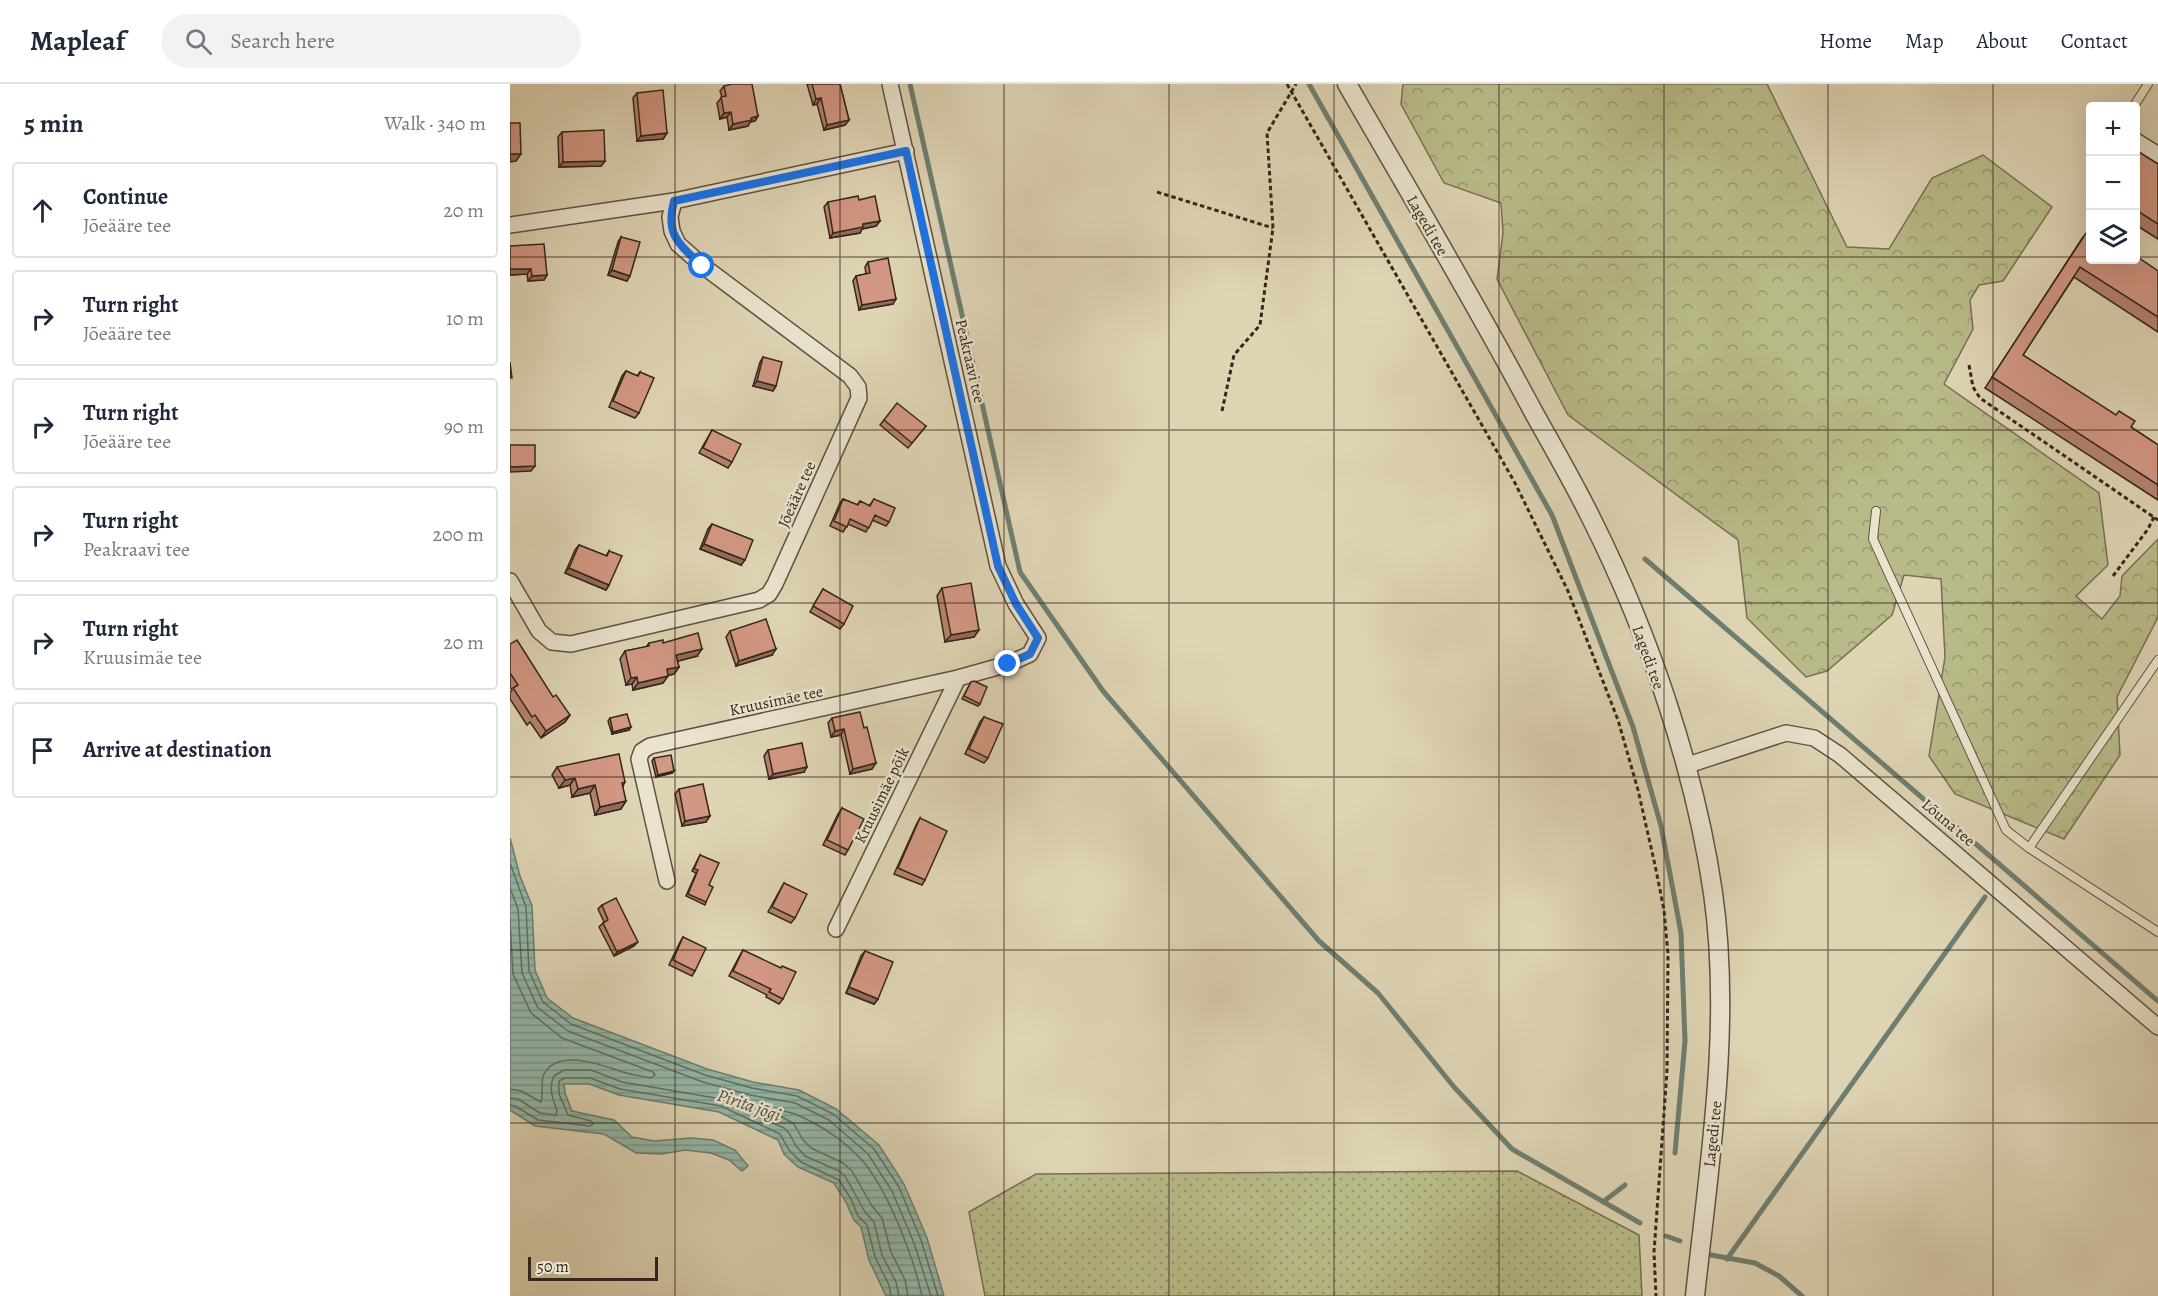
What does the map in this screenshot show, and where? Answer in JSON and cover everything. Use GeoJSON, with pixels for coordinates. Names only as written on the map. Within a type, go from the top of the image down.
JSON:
{"type":"FeatureCollection","features":[{"type":"Feature","properties":{"kind":"street","name":"Peakraavi tee"},"geometry":{"type":"LineString","coordinates":[[890,84],[998,566],[1016,604],[1038,638]]}},
{"type":"Feature","properties":{"kind":"street","name":"Lagedi tee"},"geometry":{"type":"LineString","coordinates":[[1347,84],[1510,367],[1593,522],[1640,629],[1685,766],[1701,828],[1713,895],[1720,1019],[1717,1081],[1695,1296]]}},
{"type":"Feature","properties":{"kind":"street"},"geometry":{"type":"LineString","coordinates":[[2140,144],[2158,155]]}},
{"type":"Feature","properties":{"kind":"street"},"geometry":{"type":"LineString","coordinates":[[510,225],[674,201],[906,151]]}},
{"type":"Feature","properties":{"kind":"street","name":"Jõeääre tee"},"geometry":{"type":"LineString","coordinates":[[510,581],[539,631],[552,642],[571,644],[759,600],[769,594],[775,584],[859,398],[858,387],[850,376],[702,266],[678,244],[672,231],[670,217],[674,201]]}},
{"type":"Feature","properties":{"kind":"street","name":"Kruusimäe tee"},"geometry":{"type":"LineString","coordinates":[[667,881],[639,759],[642,751],[650,746],[958,678],[1008,664],[1030,654],[1038,638]]}},
{"type":"Feature","properties":{"kind":"street","name":"Kruusimäe põik"},"geometry":{"type":"LineString","coordinates":[[836,929],[958,678]]}},
{"type":"Feature","properties":{"kind":"street","name":"Lõuna tee"},"geometry":{"type":"LineString","coordinates":[[1685,766],[1786,733],[1814,738],[1849,762],[2158,1026]]}},
{"type":"Feature","properties":{"kind":"lane"},"geometry":{"type":"LineString","coordinates":[[2137,102],[2148,84]]}},
{"type":"Feature","properties":{"kind":"lane"},"geometry":{"type":"LineString","coordinates":[[1876,511],[1873,539],[2006,830],[2029,848],[2158,932]]}},
{"type":"Feature","properties":{"kind":"lane"},"geometry":{"type":"LineString","coordinates":[[2029,848],[2158,660]]}},
{"type":"Feature","properties":{"kind":"path"},"geometry":{"type":"LineString","coordinates":[[1287,84],[1515,483],[1568,591],[1618,720],[1656,865],[1664,910],[1668,954],[1667,1071],[1654,1252],[1656,1296]]}},
{"type":"Feature","properties":{"kind":"path"},"geometry":{"type":"LineString","coordinates":[[1222,411],[1234,355],[1260,325],[1273,228],[1267,133],[1296,84]]}},
{"type":"Feature","properties":{"kind":"path"},"geometry":{"type":"LineString","coordinates":[[1157,192],[1273,228]]}},
{"type":"Feature","properties":{"kind":"path"},"geometry":{"type":"LineString","coordinates":[[1969,365],[1973,387],[1980,398],[2156,519],[2113,576]]}},
{"type":"Feature","properties":{"kind":"green space"},"geometry":{"type":"Polygon","coordinates":[[[1403,84],[1767,84],[1847,247],[1889,249],[1932,178],[1983,155],[2052,207],[2003,281],[1979,285],[1970,300],[1973,329],[1944,384],[2099,493],[2108,565],[2076,596],[2102,619],[2120,596],[2122,576],[2158,539],[2158,617],[2117,697],[2120,755],[2064,839],[1955,794],[1929,756],[1945,657],[1941,579],[1904,575],[1892,615],[1827,671],[1806,677],[1747,618],[1738,540],[1568,415],[1497,279],[1503,233],[1501,203],[1444,183],[1401,104],[1403,84]]]}},
{"type":"Feature","properties":{"kind":"green space"},"geometry":{"type":"Polygon","coordinates":[[[1517,1171],[1639,1235],[1642,1296],[985,1296],[969,1212],[1036,1174],[1517,1171]]]}},
{"type":"Feature","properties":{"kind":"water","name":"Pirita jõgi"},"geometry":{"type":"Polygon","coordinates":[[[510,838],[520,876],[532,906],[535,970],[547,998],[573,1018],[707,1069],[753,1082],[799,1090],[836,1109],[879,1145],[904,1184],[927,1238],[944,1296],[886,1296],[869,1260],[861,1227],[854,1220],[834,1183],[798,1167],[784,1154],[778,1140],[719,1112],[619,1095],[589,1084],[564,1084],[572,1111],[614,1120],[632,1137],[654,1141],[691,1138],[713,1140],[735,1150],[748,1166],[742,1171],[729,1160],[711,1153],[685,1150],[662,1154],[636,1153],[604,1134],[535,1126],[510,1110],[510,838]]]}},
{"type":"Feature","properties":{"kind":"building"},"geometry":{"type":"Polygon","coordinates":[[[752,84],[758,116],[751,118],[752,120],[733,124],[731,112],[724,113],[721,97],[726,96],[724,86],[752,84]]]}},
{"type":"Feature","properties":{"kind":"building"},"geometry":{"type":"Polygon","coordinates":[[[812,84],[840,84],[849,120],[827,125],[821,98],[816,99],[812,84]]]}},
{"type":"Feature","properties":{"kind":"building"},"geometry":{"type":"Polygon","coordinates":[[[663,90],[667,133],[641,136],[637,93],[663,90]]]}},
{"type":"Feature","properties":{"kind":"building"},"geometry":{"type":"Polygon","coordinates":[[[510,123],[520,123],[521,154],[510,154],[510,123]]]}},
{"type":"Feature","properties":{"kind":"building"},"geometry":{"type":"Polygon","coordinates":[[[604,130],[605,161],[563,162],[562,132],[604,130]]]}},
{"type":"Feature","properties":{"kind":"building"},"geometry":{"type":"Polygon","coordinates":[[[2140,153],[2158,164],[2158,224],[2140,213],[2140,153]]]}},
{"type":"Feature","properties":{"kind":"building"},"geometry":{"type":"Polygon","coordinates":[[[858,196],[859,200],[875,196],[880,221],[833,233],[828,202],[858,196]]]}},
{"type":"Feature","properties":{"kind":"building"},"geometry":{"type":"Polygon","coordinates":[[[2086,233],[2086,264],[2140,264],[2140,259],[2158,271],[2158,317],[2080,267],[2023,355],[2116,415],[2119,411],[2135,421],[2131,427],[2158,445],[2158,485],[1992,377],[2086,233]]]}},
{"type":"Feature","properties":{"kind":"building"},"geometry":{"type":"Polygon","coordinates":[[[621,237],[640,242],[630,276],[612,270],[621,237]]]}},
{"type":"Feature","properties":{"kind":"building"},"geometry":{"type":"Polygon","coordinates":[[[544,244],[547,275],[532,276],[531,269],[510,269],[510,246],[544,244]]]}},
{"type":"Feature","properties":{"kind":"building"},"geometry":{"type":"Polygon","coordinates":[[[888,258],[896,299],[862,305],[856,276],[870,273],[868,262],[888,258]]]}},
{"type":"Feature","properties":{"kind":"building"},"geometry":{"type":"Polygon","coordinates":[[[763,357],[782,362],[776,386],[757,381],[763,357]]]}},
{"type":"Feature","properties":{"kind":"building"},"geometry":{"type":"Polygon","coordinates":[[[626,371],[638,376],[640,372],[654,378],[639,413],[613,401],[626,371]]]}},
{"type":"Feature","properties":{"kind":"building"},"geometry":{"type":"Polygon","coordinates":[[[897,403],[926,426],[912,443],[884,420],[897,403]]]}},
{"type":"Feature","properties":{"kind":"building"},"geometry":{"type":"Polygon","coordinates":[[[712,430],[741,444],[732,462],[703,448],[712,430]]]}},
{"type":"Feature","properties":{"kind":"building"},"geometry":{"type":"Polygon","coordinates":[[[510,445],[535,445],[535,466],[510,467],[510,445]]]}},
{"type":"Feature","properties":{"kind":"building"},"geometry":{"type":"Polygon","coordinates":[[[843,499],[858,505],[860,501],[870,506],[874,499],[895,508],[889,522],[875,515],[869,528],[850,519],[847,527],[834,521],[843,499]]]}},
{"type":"Feature","properties":{"kind":"building"},"geometry":{"type":"Polygon","coordinates":[[[712,524],[753,540],[745,560],[704,544],[712,524]]]}},
{"type":"Feature","properties":{"kind":"building"},"geometry":{"type":"Polygon","coordinates":[[[579,545],[607,556],[609,551],[622,556],[609,585],[569,568],[579,545]]]}},
{"type":"Feature","properties":{"kind":"building"},"geometry":{"type":"Polygon","coordinates":[[[971,583],[979,630],[951,635],[942,588],[971,583]]]}},
{"type":"Feature","properties":{"kind":"building"},"geometry":{"type":"Polygon","coordinates":[[[823,589],[853,606],[844,624],[813,606],[823,589]]]}},
{"type":"Feature","properties":{"kind":"building"},"geometry":{"type":"Polygon","coordinates":[[[766,619],[776,649],[739,661],[730,631],[766,619]]]}},
{"type":"Feature","properties":{"kind":"building"},"geometry":{"type":"Polygon","coordinates":[[[698,633],[702,649],[676,655],[679,667],[667,669],[668,676],[638,683],[637,677],[631,678],[625,651],[649,646],[649,643],[663,640],[663,643],[698,633]]]}},
{"type":"Feature","properties":{"kind":"building"},"geometry":{"type":"Polygon","coordinates":[[[517,640],[553,697],[556,695],[570,715],[546,731],[535,715],[532,717],[513,688],[518,685],[510,673],[510,644],[517,640]]]}},
{"type":"Feature","properties":{"kind":"building"},"geometry":{"type":"Polygon","coordinates":[[[974,681],[987,687],[980,704],[964,696],[971,682],[974,681]]]}},
{"type":"Feature","properties":{"kind":"building"},"geometry":{"type":"Polygon","coordinates":[[[860,712],[864,728],[867,727],[876,763],[853,769],[844,729],[835,731],[832,718],[860,712]]]}},
{"type":"Feature","properties":{"kind":"building"},"geometry":{"type":"Polygon","coordinates":[[[627,714],[631,727],[613,732],[610,718],[627,714]]]}},
{"type":"Feature","properties":{"kind":"building"},"geometry":{"type":"Polygon","coordinates":[[[984,717],[1003,724],[988,758],[969,749],[984,717]]]}},
{"type":"Feature","properties":{"kind":"building"},"geometry":{"type":"Polygon","coordinates":[[[802,743],[807,767],[773,774],[768,750],[802,743]]]}},
{"type":"Feature","properties":{"kind":"building"},"geometry":{"type":"Polygon","coordinates":[[[619,754],[625,782],[622,783],[626,801],[600,807],[595,785],[578,789],[575,778],[565,780],[557,767],[619,754]]]}},
{"type":"Feature","properties":{"kind":"building"},"geometry":{"type":"Polygon","coordinates":[[[671,755],[674,771],[658,775],[654,758],[671,755]]]}},
{"type":"Feature","properties":{"kind":"building"},"geometry":{"type":"Polygon","coordinates":[[[703,784],[710,816],[685,821],[679,789],[703,784]]]}},
{"type":"Feature","properties":{"kind":"building"},"geometry":{"type":"Polygon","coordinates":[[[842,808],[864,819],[848,850],[827,840],[842,808]]]}},
{"type":"Feature","properties":{"kind":"building"},"geometry":{"type":"Polygon","coordinates":[[[920,818],[947,831],[925,880],[898,868],[920,818]]]}},
{"type":"Feature","properties":{"kind":"building"},"geometry":{"type":"Polygon","coordinates":[[[700,855],[719,863],[709,885],[713,887],[706,902],[688,894],[698,870],[694,869],[700,855]]]}},
{"type":"Feature","properties":{"kind":"building"},"geometry":{"type":"Polygon","coordinates":[[[784,883],[807,894],[795,918],[772,907],[784,883]]]}},
{"type":"Feature","properties":{"kind":"building"},"geometry":{"type":"Polygon","coordinates":[[[616,898],[638,942],[617,952],[603,923],[608,920],[602,905],[616,898]]]}},
{"type":"Feature","properties":{"kind":"building"},"geometry":{"type":"Polygon","coordinates":[[[683,937],[706,948],[695,971],[673,960],[683,937]]]}},
{"type":"Feature","properties":{"kind":"building"},"geometry":{"type":"Polygon","coordinates":[[[743,950],[781,968],[782,966],[796,972],[783,999],[769,992],[771,989],[733,971],[743,950]]]}},
{"type":"Feature","properties":{"kind":"building"},"geometry":{"type":"Polygon","coordinates":[[[865,951],[893,962],[878,999],[849,987],[865,951]]]}},
{"type":"Feature","properties":{"kind":"waterway"},"geometry":{"type":"LineString","coordinates":[[910,84],[1020,572],[1103,691],[1319,941],[1378,993],[1454,1087],[1512,1149],[1640,1223]]}},
{"type":"Feature","properties":{"kind":"waterway"},"geometry":{"type":"LineString","coordinates":[[1309,84],[1552,515],[1633,727],[1661,826],[1681,933],[1685,1041],[1675,1153]]}},
{"type":"Feature","properties":{"kind":"waterway"},"geometry":{"type":"LineString","coordinates":[[1645,559],[2158,1001]]}},
{"type":"Feature","properties":{"kind":"waterway"},"geometry":{"type":"LineString","coordinates":[[1727,1259],[1985,897]]}},
{"type":"Feature","properties":{"kind":"waterway"},"geometry":{"type":"LineString","coordinates":[[1603,1202],[1625,1185]]}},
{"type":"Feature","properties":{"kind":"waterway"},"geometry":{"type":"LineString","coordinates":[[1666,1236],[1680,1241]]}},
{"type":"Feature","properties":{"kind":"waterway"},"geometry":{"type":"LineString","coordinates":[[1711,1255],[1755,1263],[1779,1276],[1802,1296]]}},
{"type":"Feature","properties":{"kind":"route"},"geometry":{"type":"LineString","coordinates":[[702,266],[678,244],[672,231],[670,217],[674,201],[906,151],[998,566],[1016,604],[1038,638],[1030,654],[1008,664]]}}]}
